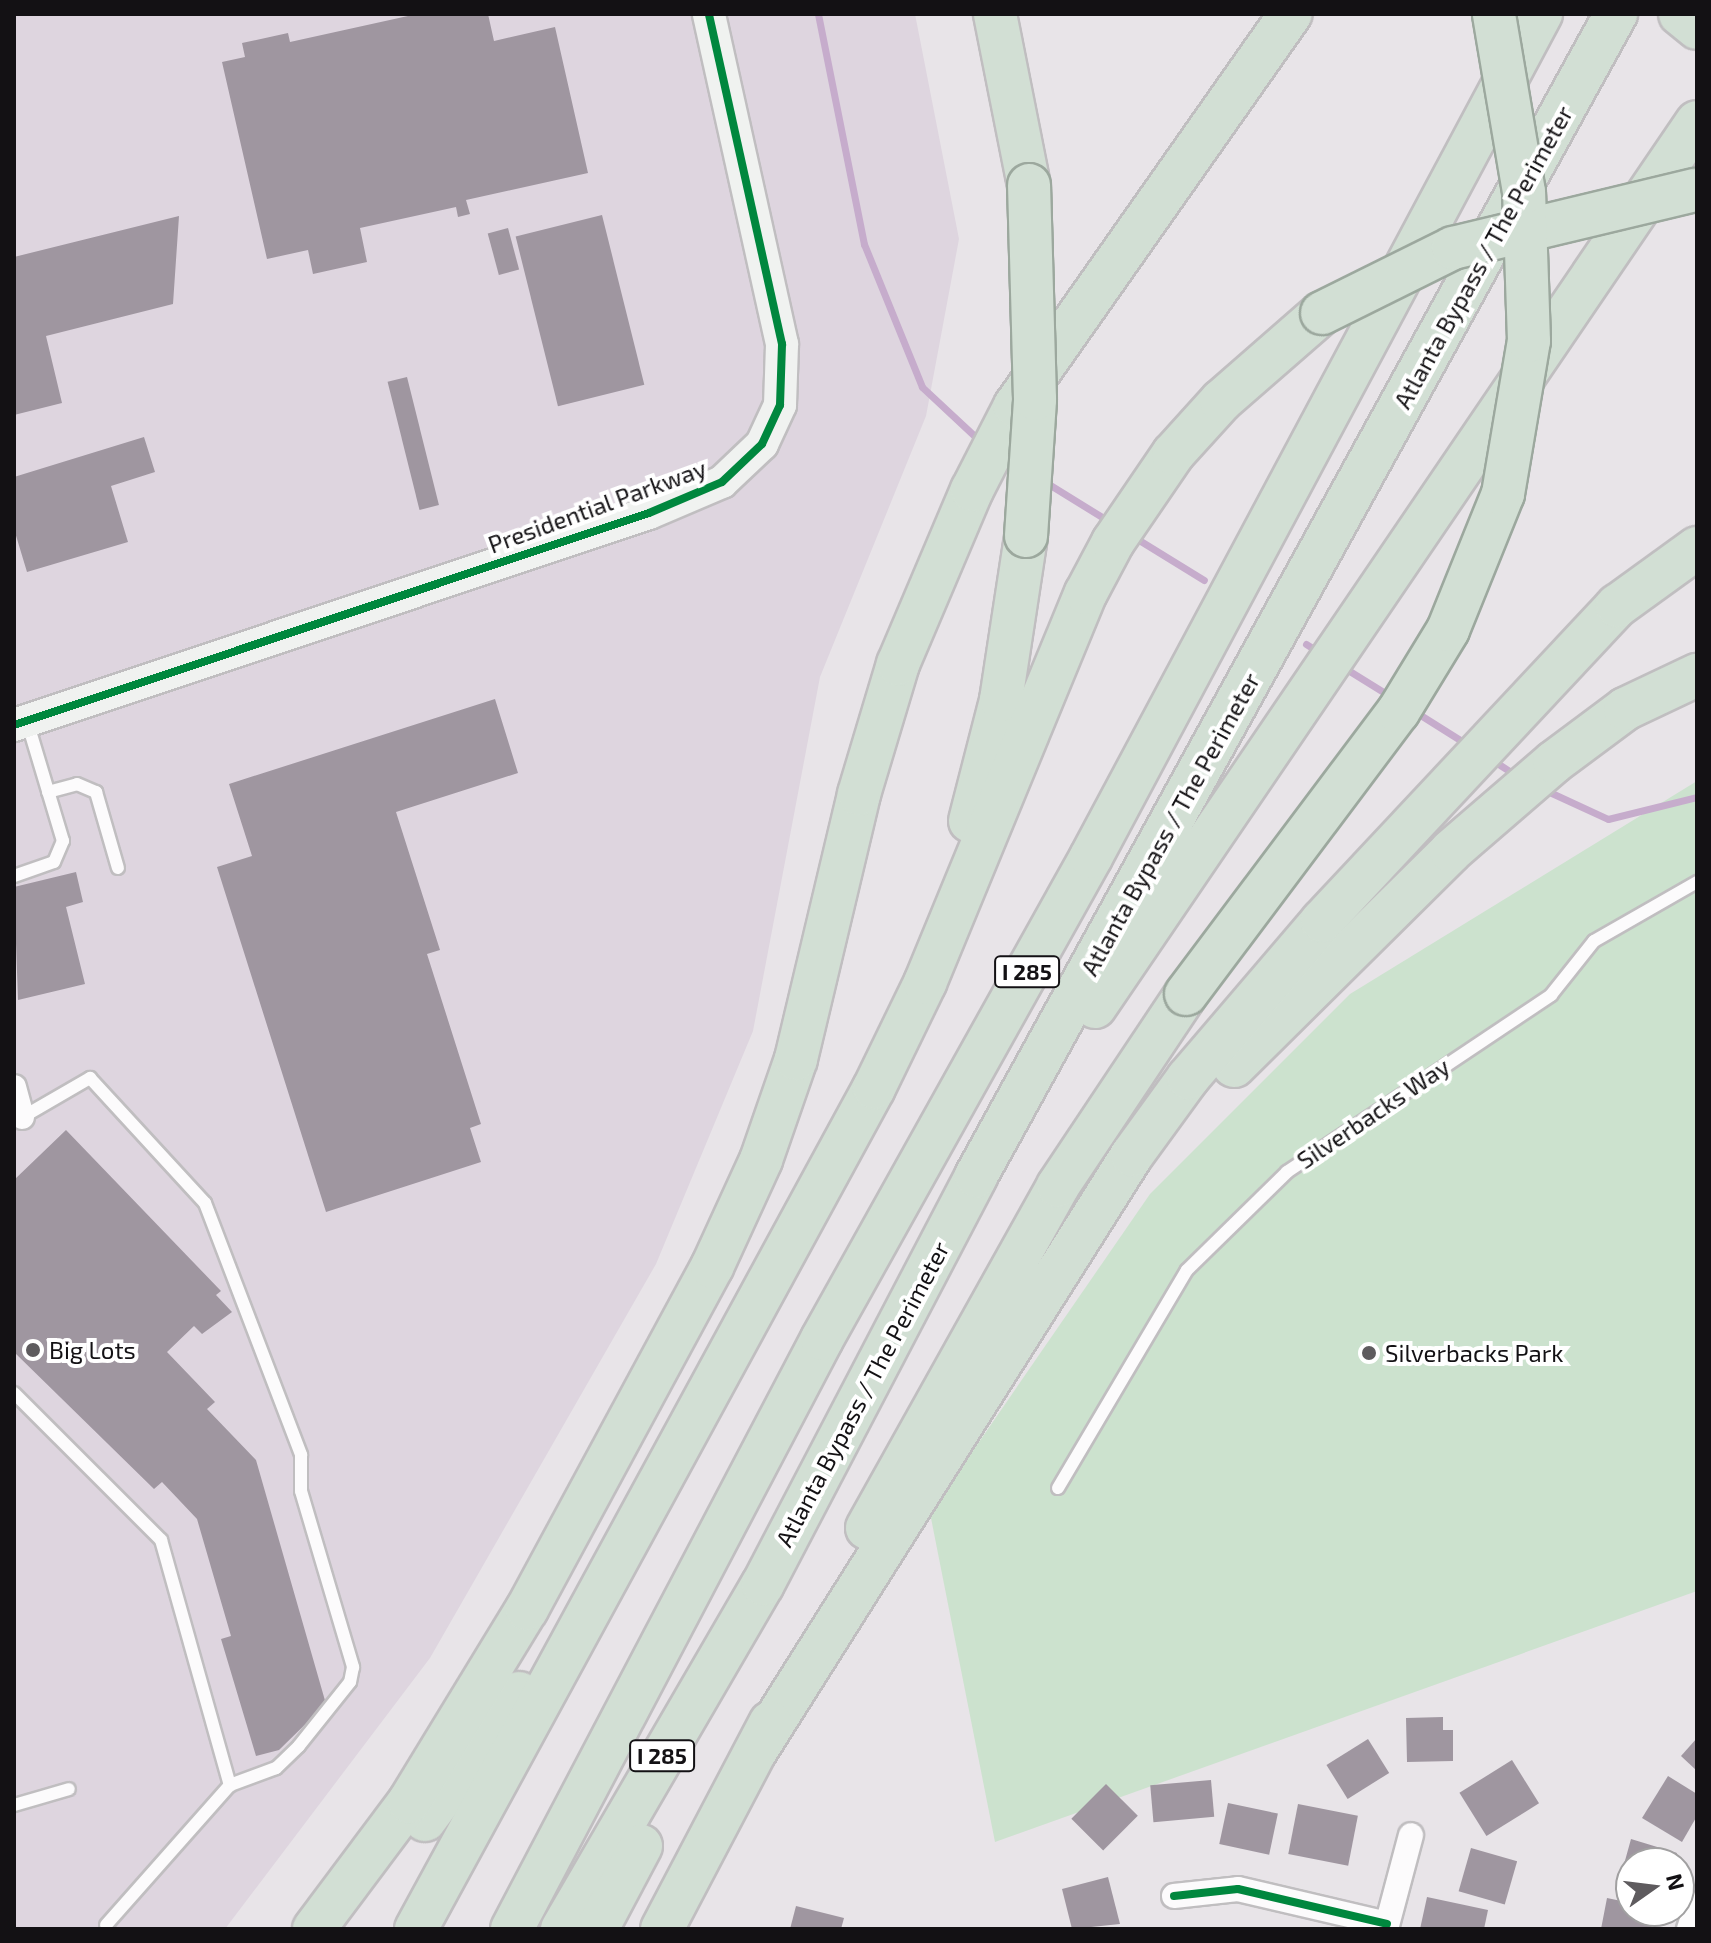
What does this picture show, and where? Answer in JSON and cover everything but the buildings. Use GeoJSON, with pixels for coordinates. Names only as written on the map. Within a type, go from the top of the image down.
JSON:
{"type":"FeatureCollection","features":[{"type":"Feature","properties":{"kind":"highway"},"geometry":{"type":"LineString","coordinates":[[874,1088],[970,820],[1001,700],[1026,536],[1035,368],[1029,185],[995,14]]}},
{"type":"Feature","properties":{"kind":"highway"},"geometry":{"type":"LineString","coordinates":[[314,1929],[409,1802],[527,1609],[712,1267],[761,1160],[796,1059],[859,794],[898,664],[979,476],[1015,406],[1290,14]]}},
{"type":"Feature","properties":{"kind":"highway"},"geometry":{"type":"LineString","coordinates":[[662,1929],[976,1323],[1058,1186],[1186,994],[1398,712],[1448,630],[1503,494],[1529,341],[1524,192],[1494,14]]}},
{"type":"Feature","properties":{"kind":"highway"},"geometry":{"type":"LineString","coordinates":[[1440,198],[1530,14]]}},
{"type":"Feature","properties":{"kind":"highway","name":"I 285"},"geometry":{"type":"LineString","coordinates":[[512,1929],[822,1339],[1091,857],[1440,198],[1541,14]]}},
{"type":"Feature","properties":{"kind":"highway","name":"Atlanta Bypass / The Perimeter"},"geometry":{"type":"LineString","coordinates":[[562,1929],[763,1584],[976,1176],[1616,14]]}},
{"type":"Feature","properties":{"kind":"highway"},"geometry":{"type":"LineString","coordinates":[[1680,14],[1697,28]]}},
{"type":"Feature","properties":{"kind":"highway"},"geometry":{"type":"LineString","coordinates":[[976,1176],[1330,668],[1697,122]]}},
{"type":"Feature","properties":{"kind":"highway"},"geometry":{"type":"LineString","coordinates":[[416,1929],[874,1088],[938,955],[1086,593],[1119,532],[1173,454],[1287,340],[1386,277],[1510,230],[1696,190]]}},
{"type":"Feature","properties":{"kind":"highway"},"geometry":{"type":"LineString","coordinates":[[757,1749],[1132,1155],[1188,1078],[1322,921],[1617,606],[1697,548]]}},
{"type":"Feature","properties":{"kind":"highway"},"geometry":{"type":"LineString","coordinates":[[1043,1299],[1262,1035],[1451,851],[1625,709],[1697,675]]}},
{"type":"Feature","properties":{"kind":"highway"},"geometry":{"type":"LineString","coordinates":[[340,1929],[618,1556]]}},
{"type":"Feature","properties":{"kind":"highway"},"geometry":{"type":"LineString","coordinates":[[597,1929],[763,1584]]}},
{"type":"Feature","properties":{"kind":"street","name":"Presidential Parkway"},"geometry":{"type":"LineString","coordinates":[[20,723],[649,513],[722,482],[762,444],[780,405],[782,344],[709,14]]}},
{"type":"Feature","properties":{"kind":"street"},"geometry":{"type":"LineString","coordinates":[[14,1087],[18,1118]]}},
{"type":"Feature","properties":{"kind":"street"},"geometry":{"type":"LineString","coordinates":[[1174,1896],[1238,1889],[1386,1926],[1411,1835]]}},
{"type":"Feature","properties":{"kind":"street"},"geometry":{"type":"LineString","coordinates":[[1689,1929],[1697,1904]]}},
{"type":"Feature","properties":{"kind":"lane"},"geometry":{"type":"LineString","coordinates":[[14,876],[44,868],[61,854],[48,792],[20,723]]}},
{"type":"Feature","properties":{"kind":"lane"},"geometry":{"type":"LineString","coordinates":[[48,792],[77,784],[96,792],[118,868]]}},
{"type":"Feature","properties":{"kind":"lane","name":"Silverbacks Way"},"geometry":{"type":"LineString","coordinates":[[1058,1488],[1187,1270],[1287,1172],[1551,995],[1594,941],[1697,882]]}},
{"type":"Feature","properties":{"kind":"lane"},"geometry":{"type":"LineString","coordinates":[[18,1118],[90,1078],[205,1203],[301,1455],[301,1491],[353,1667],[350,1682],[276,1768],[230,1785],[106,1925]]}},
{"type":"Feature","properties":{"kind":"lane"},"geometry":{"type":"LineString","coordinates":[[14,1393],[161,1540],[230,1785]]}},
{"type":"Feature","properties":{"kind":"lane"},"geometry":{"type":"LineString","coordinates":[[14,1805],[69,1789]]}},
{"type":"Feature","properties":{"kind":"shaded area"},"geometry":{"type":"Polygon","coordinates":[[[14,14],[915,14],[959,239],[926,416],[820,677],[753,1031],[656,1264],[430,1658],[225,1929],[14,1929],[14,14]]]}},
{"type":"Feature","properties":{"kind":"green space","name":"Silverbacks Park"},"geometry":{"type":"Polygon","coordinates":[[[1697,781],[1697,1591],[995,1842],[930,1513],[1150,1194],[1350,994],[1697,781]]]}},
{"type":"Feature","properties":{"kind":"waterway"},"geometry":{"type":"LineString","coordinates":[[818,14],[864,244],[922,387],[980,441]]}},
{"type":"Feature","properties":{"kind":"waterway"},"geometry":{"type":"LineString","coordinates":[[1042,480],[1110,522]]}},
{"type":"Feature","properties":{"kind":"waterway"},"geometry":{"type":"LineString","coordinates":[[1134,537],[1204,580]]}},
{"type":"Feature","properties":{"kind":"waterway"},"geometry":{"type":"LineString","coordinates":[[1306,644],[1319,652]]}},
{"type":"Feature","properties":{"kind":"waterway"},"geometry":{"type":"LineString","coordinates":[[1343,667],[1390,696]]}},
{"type":"Feature","properties":{"kind":"waterway"},"geometry":{"type":"LineString","coordinates":[[1414,711],[1460,740]]}},
{"type":"Feature","properties":{"kind":"waterway"},"geometry":{"type":"LineString","coordinates":[[1500,765],[1517,776]]}},
{"type":"Feature","properties":{"kind":"waterway"},"geometry":{"type":"LineString","coordinates":[[1545,790],[1608,819],[1697,797]]}},
{"type":"Feature","properties":{"kind":"cycle path"},"geometry":{"type":"LineString","coordinates":[[14,725],[649,513],[722,482],[762,444],[780,405],[782,344],[709,14]]}},
{"type":"Feature","properties":{"kind":"cycle path"},"geometry":{"type":"LineString","coordinates":[[1174,1896],[1238,1889],[1387,1924]]}},
{"type":"Feature","properties":{"kind":"place","name":"Big Lots"},"geometry":{"type":"Point","coordinates":[33,1350]}},
{"type":"Feature","properties":{"kind":"place","name":"Silverbacks Park"},"geometry":{"type":"Point","coordinates":[1369,1353]}}]}
